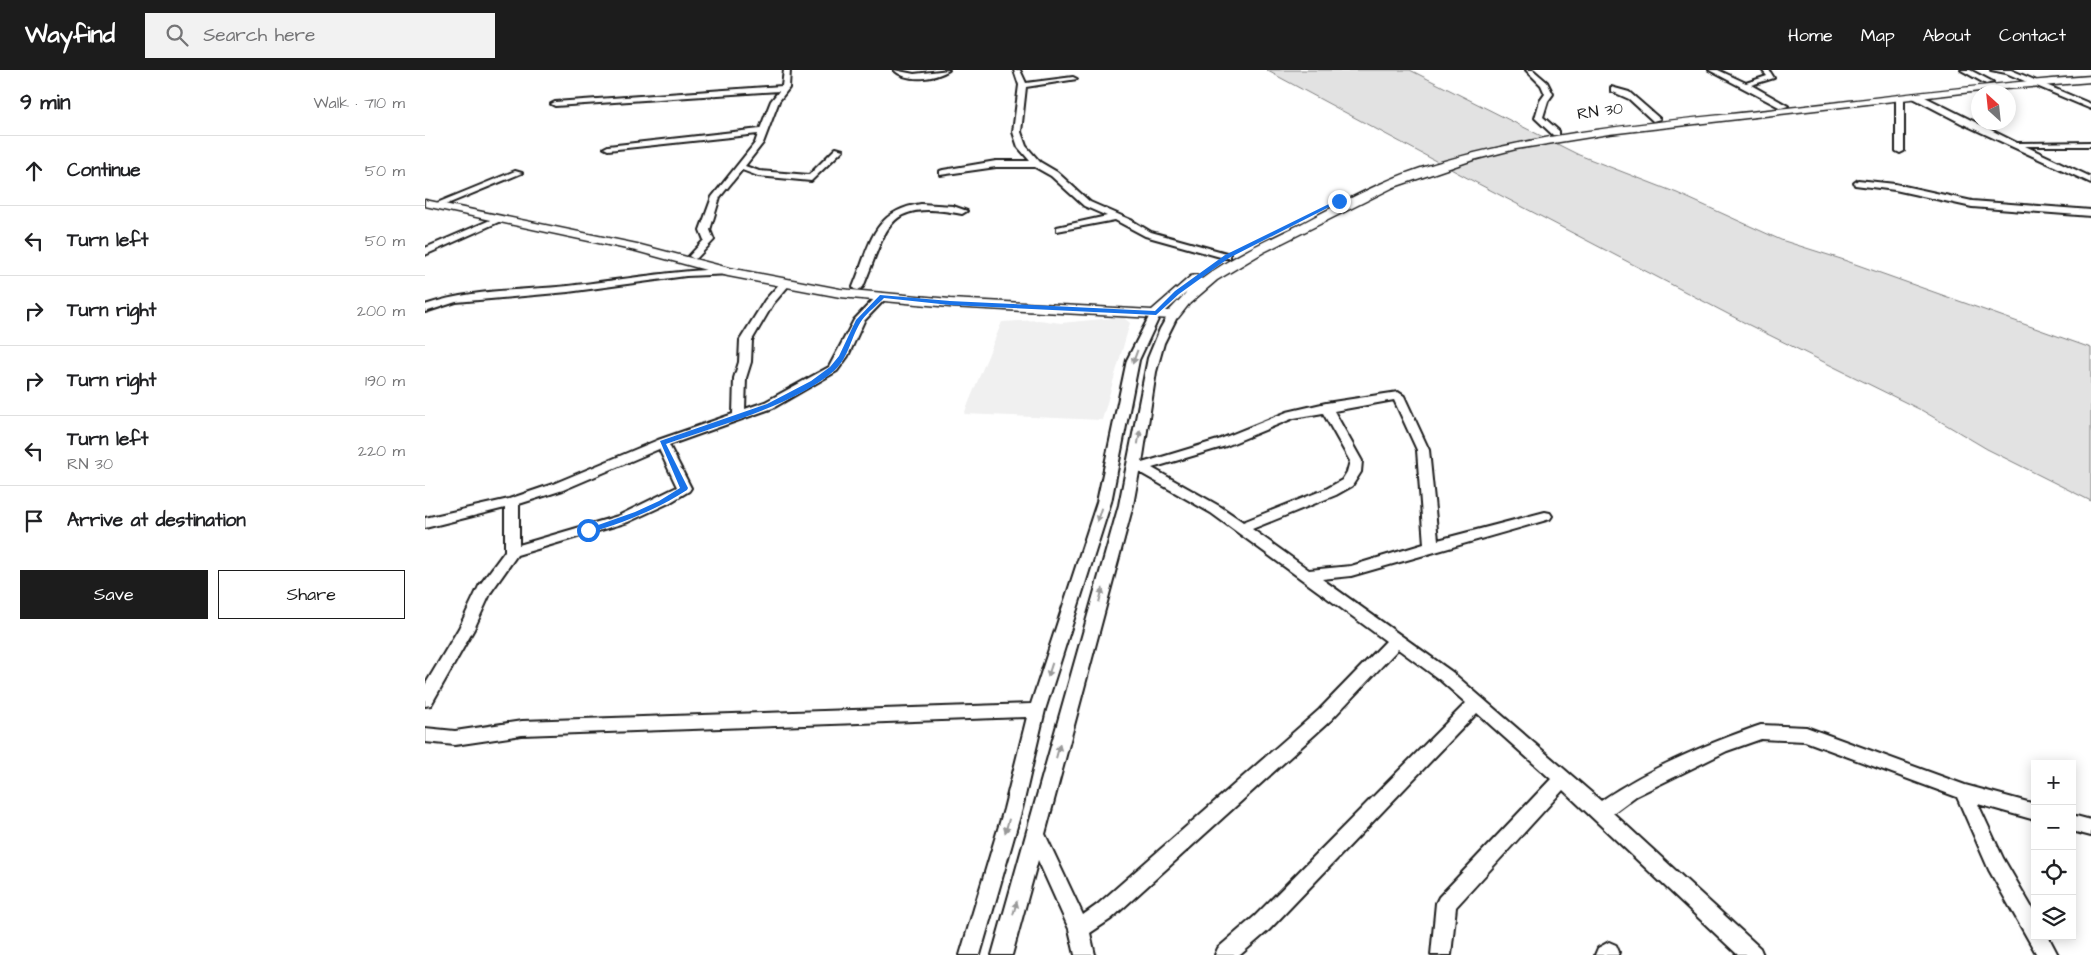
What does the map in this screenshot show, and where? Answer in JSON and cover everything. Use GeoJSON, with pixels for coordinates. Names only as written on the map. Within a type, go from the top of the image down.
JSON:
{"type":"FeatureCollection","features":[{"type":"Feature","properties":{"kind":"main road","name":"RN 30"},"geometry":{"type":"LineString","coordinates":[[1168,310],[1240,260],[1386,186],[1421,172],[1475,155],[1563,136],[1609,129],[1900,98],[2030,80],[2091,75]]}},
{"type":"Feature","properties":{"kind":"main road","name":"RN 30"},"geometry":{"type":"LineString","coordinates":[[1168,310],[1227,256],[1377,183],[1413,168],[1467,151],[1556,132],[1656,119],[1989,82],[2091,79]]}},
{"type":"Feature","properties":{"kind":"main road"},"geometry":{"type":"LineString","coordinates":[[431,204],[498,220],[637,248],[728,272],[840,293],[950,303],[1168,310]]}},
{"type":"Feature","properties":{"kind":"main road"},"geometry":{"type":"LineString","coordinates":[[637,248],[694,256],[858,287],[1168,310]]}},
{"type":"Feature","properties":{"kind":"street"},"geometry":{"type":"LineString","coordinates":[[694,256],[709,240],[705,230],[715,197],[759,144],[775,101],[785,88],[787,70]]}},
{"type":"Feature","properties":{"kind":"street"},"geometry":{"type":"LineString","coordinates":[[897,70],[903,75],[910,76],[946,70]]}},
{"type":"Feature","properties":{"kind":"street"},"geometry":{"type":"LineString","coordinates":[[1017,70],[1023,85],[1017,132],[1022,147],[1037,164],[1054,174],[1087,204],[1147,234],[1227,256]]}},
{"type":"Feature","properties":{"kind":"street"},"geometry":{"type":"LineString","coordinates":[[1529,70],[1548,88],[1549,94],[1544,101],[1539,118],[1556,132]]}},
{"type":"Feature","properties":{"kind":"street"},"geometry":{"type":"LineString","coordinates":[[1712,70],[1745,84],[1783,106]]}},
{"type":"Feature","properties":{"kind":"street"},"geometry":{"type":"LineString","coordinates":[[1745,84],[1771,78],[1765,70]]}},
{"type":"Feature","properties":{"kind":"street"},"geometry":{"type":"LineString","coordinates":[[1965,70],[1989,82]]}},
{"type":"Feature","properties":{"kind":"street"},"geometry":{"type":"LineString","coordinates":[[1994,70],[2007,71],[2091,107]]}},
{"type":"Feature","properties":{"kind":"street"},"geometry":{"type":"LineString","coordinates":[[1023,85],[1073,79]]}},
{"type":"Feature","properties":{"kind":"street"},"geometry":{"type":"LineString","coordinates":[[555,104],[785,88]]}},
{"type":"Feature","properties":{"kind":"street"},"geometry":{"type":"LineString","coordinates":[[1614,89],[1627,93],[1642,110],[1656,119]]}},
{"type":"Feature","properties":{"kind":"street"},"geometry":{"type":"LineString","coordinates":[[1916,96],[2091,180]]}},
{"type":"Feature","properties":{"kind":"street"},"geometry":{"type":"LineString","coordinates":[[1900,98],[1900,151]]}},
{"type":"Feature","properties":{"kind":"street"},"geometry":{"type":"LineString","coordinates":[[608,148],[764,131]]}},
{"type":"Feature","properties":{"kind":"street"},"geometry":{"type":"LineString","coordinates":[[2012,143],[2091,144]]}},
{"type":"Feature","properties":{"kind":"street"},"geometry":{"type":"LineString","coordinates":[[733,176],[751,172],[811,178],[839,150]]}},
{"type":"Feature","properties":{"kind":"street"},"geometry":{"type":"LineString","coordinates":[[943,173],[997,164],[1037,164]]}},
{"type":"Feature","properties":{"kind":"street"},"geometry":{"type":"LineString","coordinates":[[741,167],[751,172]]}},
{"type":"Feature","properties":{"kind":"street"},"geometry":{"type":"LineString","coordinates":[[431,204],[518,173]]}},
{"type":"Feature","properties":{"kind":"street"},"geometry":{"type":"LineString","coordinates":[[1858,183],[1895,187],[1972,204],[2091,213]]}},
{"type":"Feature","properties":{"kind":"street"},"geometry":{"type":"LineString","coordinates":[[858,287],[885,223],[891,218],[917,207],[930,206],[962,211]]}},
{"type":"Feature","properties":{"kind":"street"},"geometry":{"type":"LineString","coordinates":[[1060,229],[1116,217]]}},
{"type":"Feature","properties":{"kind":"street"},"geometry":{"type":"LineString","coordinates":[[425,252],[498,220]]}},
{"type":"Feature","properties":{"kind":"street"},"geometry":{"type":"LineString","coordinates":[[425,309],[453,299],[568,289],[686,273],[728,272]]}},
{"type":"Feature","properties":{"kind":"street"},"geometry":{"type":"LineString","coordinates":[[739,416],[739,378],[745,362],[747,340],[769,302],[786,283]]}},
{"type":"Feature","properties":{"kind":"street"},"geometry":{"type":"LineString","coordinates":[[425,523],[512,502],[575,480],[662,442],[769,405],[813,382],[833,368],[842,356],[859,320],[882,296]]}},
{"type":"Feature","properties":{"kind":"street"},"geometry":{"type":"LineString","coordinates":[[1002,955],[1123,514],[1138,466],[1151,361],[1163,331],[1168,310]]}},
{"type":"Feature","properties":{"kind":"street"},"geometry":{"type":"LineString","coordinates":[[970,955],[1013,809],[1037,710],[1103,502],[1133,360],[1168,310]]}},
{"type":"Feature","properties":{"kind":"street"},"geometry":{"type":"LineString","coordinates":[[1138,466],[1222,443],[1283,418],[1326,408],[1398,396],[1423,450],[1431,547]]}},
{"type":"Feature","properties":{"kind":"street"},"geometry":{"type":"LineString","coordinates":[[1242,528],[1331,492],[1347,483],[1355,472],[1356,461],[1326,408]]}},
{"type":"Feature","properties":{"kind":"street"},"geometry":{"type":"LineString","coordinates":[[512,552],[638,514],[662,503],[684,488],[662,442]]}},
{"type":"Feature","properties":{"kind":"street"},"geometry":{"type":"LineString","coordinates":[[1138,466],[1216,510],[1446,676],[1600,812],[1681,890],[1753,955]]}},
{"type":"Feature","properties":{"kind":"street"},"geometry":{"type":"LineString","coordinates":[[425,700],[465,629],[484,590],[512,552],[512,502]]}},
{"type":"Feature","properties":{"kind":"street"},"geometry":{"type":"LineString","coordinates":[[1308,575],[1351,572],[1431,547],[1545,516]]}},
{"type":"Feature","properties":{"kind":"street"},"geometry":{"type":"LineString","coordinates":[[1079,929],[1105,912],[1325,715],[1397,640]]}},
{"type":"Feature","properties":{"kind":"street"},"geometry":{"type":"LineString","coordinates":[[1225,955],[1262,923],[1477,703]]}},
{"type":"Feature","properties":{"kind":"street"},"geometry":{"type":"LineString","coordinates":[[425,734],[455,738],[522,728],[1037,710]]}},
{"type":"Feature","properties":{"kind":"street"},"geometry":{"type":"LineString","coordinates":[[1600,812],[1630,792],[1721,746],[1761,732],[1806,734],[1964,792],[2031,811]]}},
{"type":"Feature","properties":{"kind":"street"},"geometry":{"type":"LineString","coordinates":[[1441,955],[1445,903],[1562,779]]}},
{"type":"Feature","properties":{"kind":"street"},"geometry":{"type":"LineString","coordinates":[[1964,792],[1996,864],[2031,926]]}},
{"type":"Feature","properties":{"kind":"street"},"geometry":{"type":"LineString","coordinates":[[2076,824],[2091,828]]}},
{"type":"Feature","properties":{"kind":"street"},"geometry":{"type":"LineString","coordinates":[[1035,834],[1079,929],[1085,955]]}},
{"type":"Feature","properties":{"kind":"street"},"geometry":{"type":"LineString","coordinates":[[2039,940],[2048,955]]}},
{"type":"Feature","properties":{"kind":"shaded area"},"geometry":{"type":"Polygon","coordinates":[[[1266,70],[1410,70],[1579,155],[1677,193],[1781,240],[1841,259],[2091,348],[2091,501],[1987,449],[1923,411],[1749,325],[1473,181],[1266,70]]]}},
{"type":"Feature","properties":{"kind":"shaded area"},"geometry":{"type":"Polygon","coordinates":[[[1123,317],[1130,323],[1102,420],[964,414],[1002,322],[1039,320],[1061,323],[1123,317]]]}},
{"type":"Feature","properties":{"kind":"route"},"geometry":{"type":"LineString","coordinates":[[588,530],[638,514],[662,503],[684,488],[662,442],[769,405],[813,382],[833,368],[842,356],[859,320],[882,296],[950,303],[1156,313],[1177,292],[1227,256],[1339,201]]}}]}
